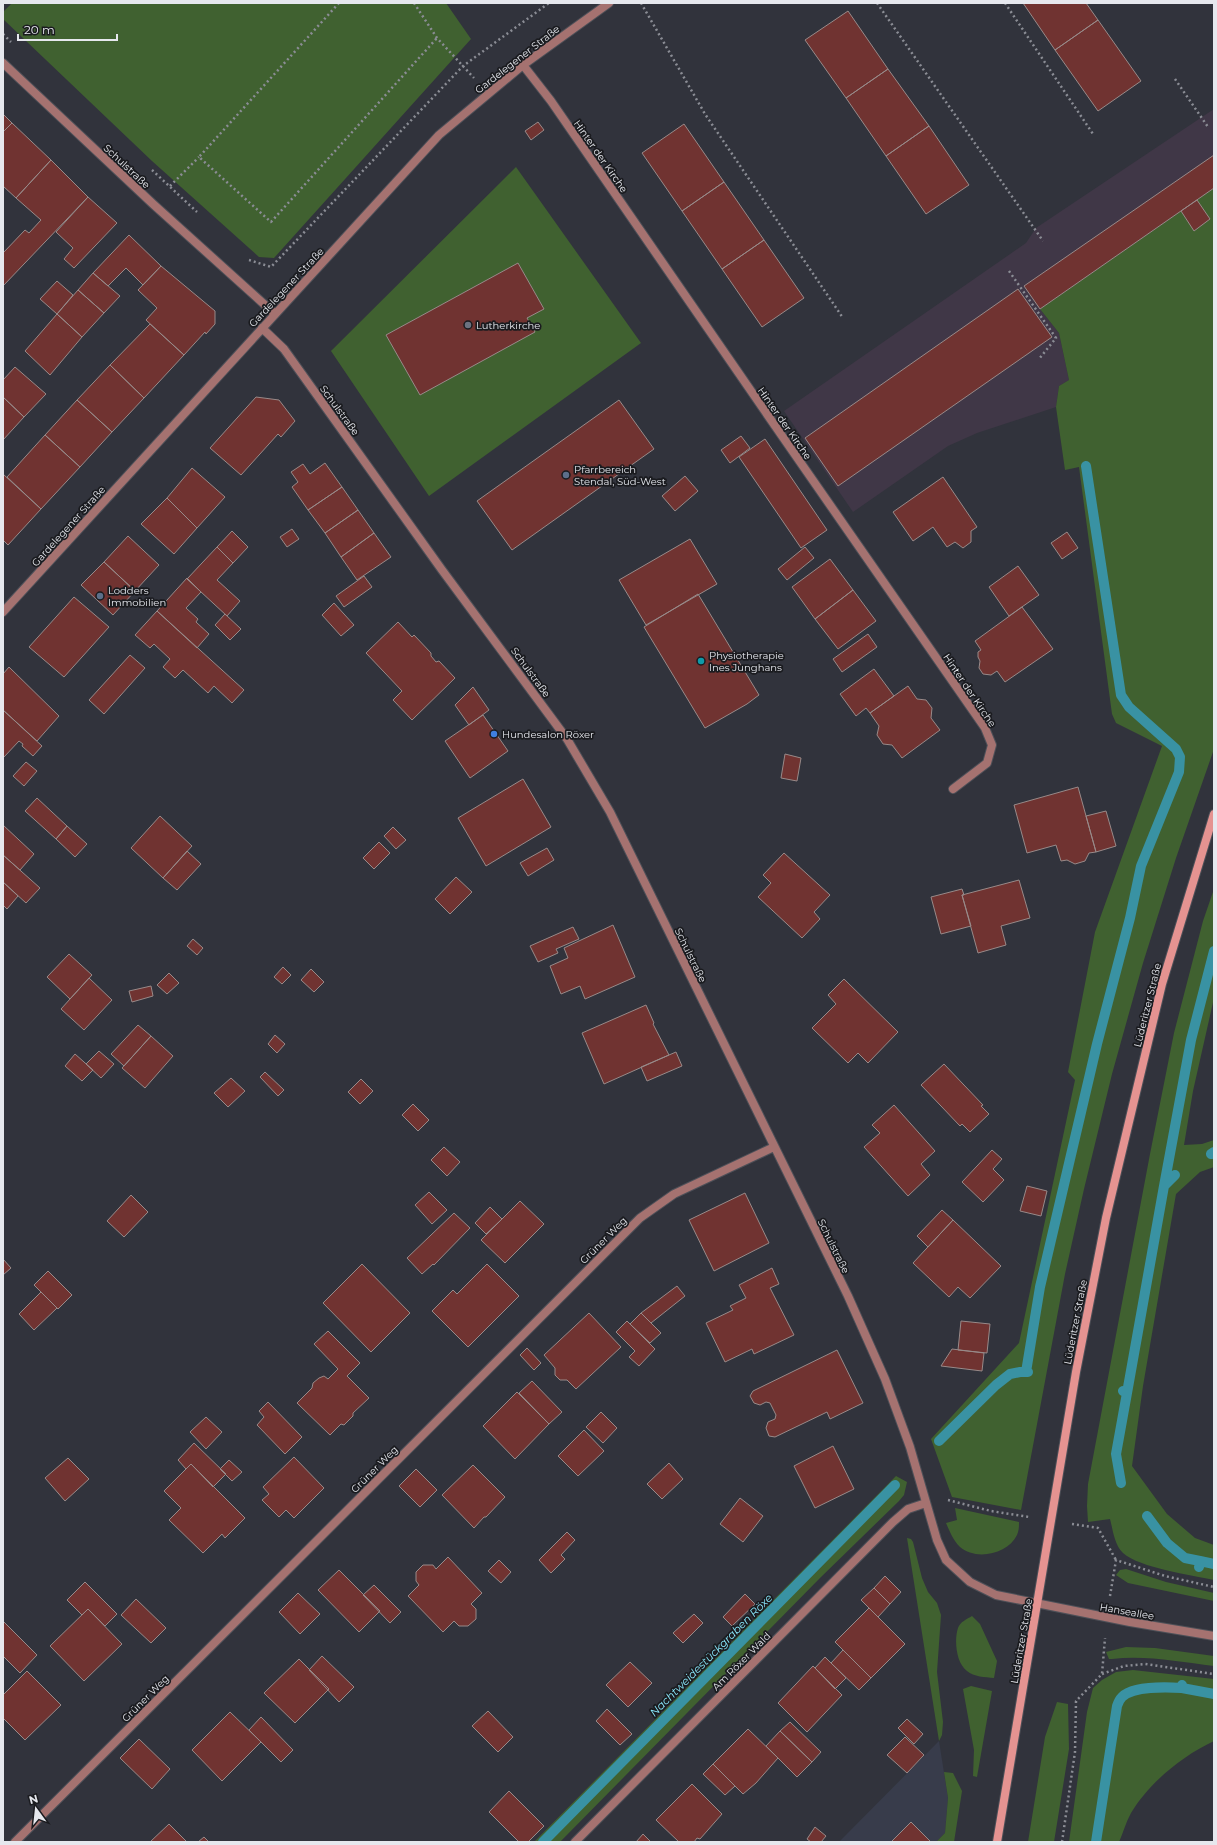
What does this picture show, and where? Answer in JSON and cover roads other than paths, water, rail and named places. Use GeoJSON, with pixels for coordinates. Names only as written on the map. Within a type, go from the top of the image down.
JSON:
{"type":"FeatureCollection","features":[{"type":"Feature","properties":{"kind":"main road","name":"Lüderitzer Straße"},"geometry":{"type":"LineString","coordinates":[[998,1842],[1076,1372],[1106,1218],[1162,984],[1214,814]]}},
{"type":"Feature","properties":{"kind":"street","name":"Gardelegener Straße"},"geometry":{"type":"LineString","coordinates":[[3,612],[439,135],[523,65],[609,3]]}},
{"type":"Feature","properties":{"kind":"street","name":"Schulstraße"},"geometry":{"type":"LineString","coordinates":[[3,63],[153,204],[275,314]]}},
{"type":"Feature","properties":{"kind":"street","name":"Hinter der Kirche"},"geometry":{"type":"LineString","coordinates":[[523,65],[551,101],[775,427],[985,728],[992,746],[987,763],[953,789]]}},
{"type":"Feature","properties":{"kind":"street","name":"Schulstraße"},"geometry":{"type":"LineString","coordinates":[[262,328],[284,348],[438,563],[567,739],[610,812],[848,1296],[885,1379],[910,1447],[937,1540],[946,1560],[970,1582],[996,1594],[1037,1604]]}},
{"type":"Feature","properties":{"kind":"street","name":"Grüner Weg"},"geometry":{"type":"LineString","coordinates":[[15,1842],[640,1218],[674,1194],[774,1147]]}},
{"type":"Feature","properties":{"kind":"street","name":"Am Röxer Wald"},"geometry":{"type":"LineString","coordinates":[[575,1842],[893,1522],[908,1509],[926,1503]]}},
{"type":"Feature","properties":{"kind":"street","name":"Hanseallee"},"geometry":{"type":"LineString","coordinates":[[1037,1604],[1106,1618],[1214,1636]]}},
{"type":"Feature","properties":{"kind":"waterway"},"geometry":{"type":"LineString","coordinates":[[1026,1372],[1040,1287],[1097,1044],[1130,918],[1141,866],[1179,772],[1180,757],[1176,749],[1129,707],[1121,695],[1086,466]]}},
{"type":"Feature","properties":{"kind":"waterway"},"geometry":{"type":"LineString","coordinates":[[1164,1186],[1191,1040],[1214,951]]}},
{"type":"Feature","properties":{"kind":"waterway"},"geometry":{"type":"LineString","coordinates":[[1127,1393],[1164,1186],[1175,1175]]}},
{"type":"Feature","properties":{"kind":"waterway","name":"Nachtweidestückgraben Röxe"},"geometry":{"type":"LineString","coordinates":[[939,1441],[996,1385],[1010,1374],[1028,1372]]}},
{"type":"Feature","properties":{"kind":"waterway","name":"Nachtweidestückgraben Röxe"},"geometry":{"type":"LineString","coordinates":[[1121,1483],[1116,1454],[1127,1393],[1123,1391]]}},
{"type":"Feature","properties":{"kind":"waterway","name":"Nachtweidestückgraben Röxe"},"geometry":{"type":"LineString","coordinates":[[543,1842],[895,1485]]}},
{"type":"Feature","properties":{"kind":"waterway","name":"Nachtweidestückgraben Röxe"},"geometry":{"type":"LineString","coordinates":[[1147,1516],[1167,1543],[1185,1558],[1200,1561],[1199,1567]]}},
{"type":"Feature","properties":{"kind":"waterway"},"geometry":{"type":"LineString","coordinates":[[1200,1561],[1214,1564]]}},
{"type":"Feature","properties":{"kind":"waterway","name":"Nachtweidestückgraben Röxe"},"geometry":{"type":"LineString","coordinates":[[1182,1685],[1182,1688],[1214,1694]]}},
{"type":"Feature","properties":{"kind":"waterway"},"geometry":{"type":"LineString","coordinates":[[1096,1842],[1119,1701],[1127,1693],[1142,1689],[1182,1688]]}},
{"type":"Feature","properties":{"kind":"place","name":"Lutherkirche"},"geometry":{"type":"Point","coordinates":[468,325]}},
{"type":"Feature","properties":{"kind":"place","name":"Pfarrbereich Stendal, Süd-West"},"geometry":{"type":"Point","coordinates":[566,475]}},
{"type":"Feature","properties":{"kind":"place","name":"Lodders Immobilien"},"geometry":{"type":"Point","coordinates":[100,596]}},
{"type":"Feature","properties":{"kind":"place","name":"Physiotherapie Ines Junghans"},"geometry":{"type":"Point","coordinates":[701,661]}},
{"type":"Feature","properties":{"kind":"place","name":"Hundesalon Röxer"},"geometry":{"type":"Point","coordinates":[494,734]}}]}
